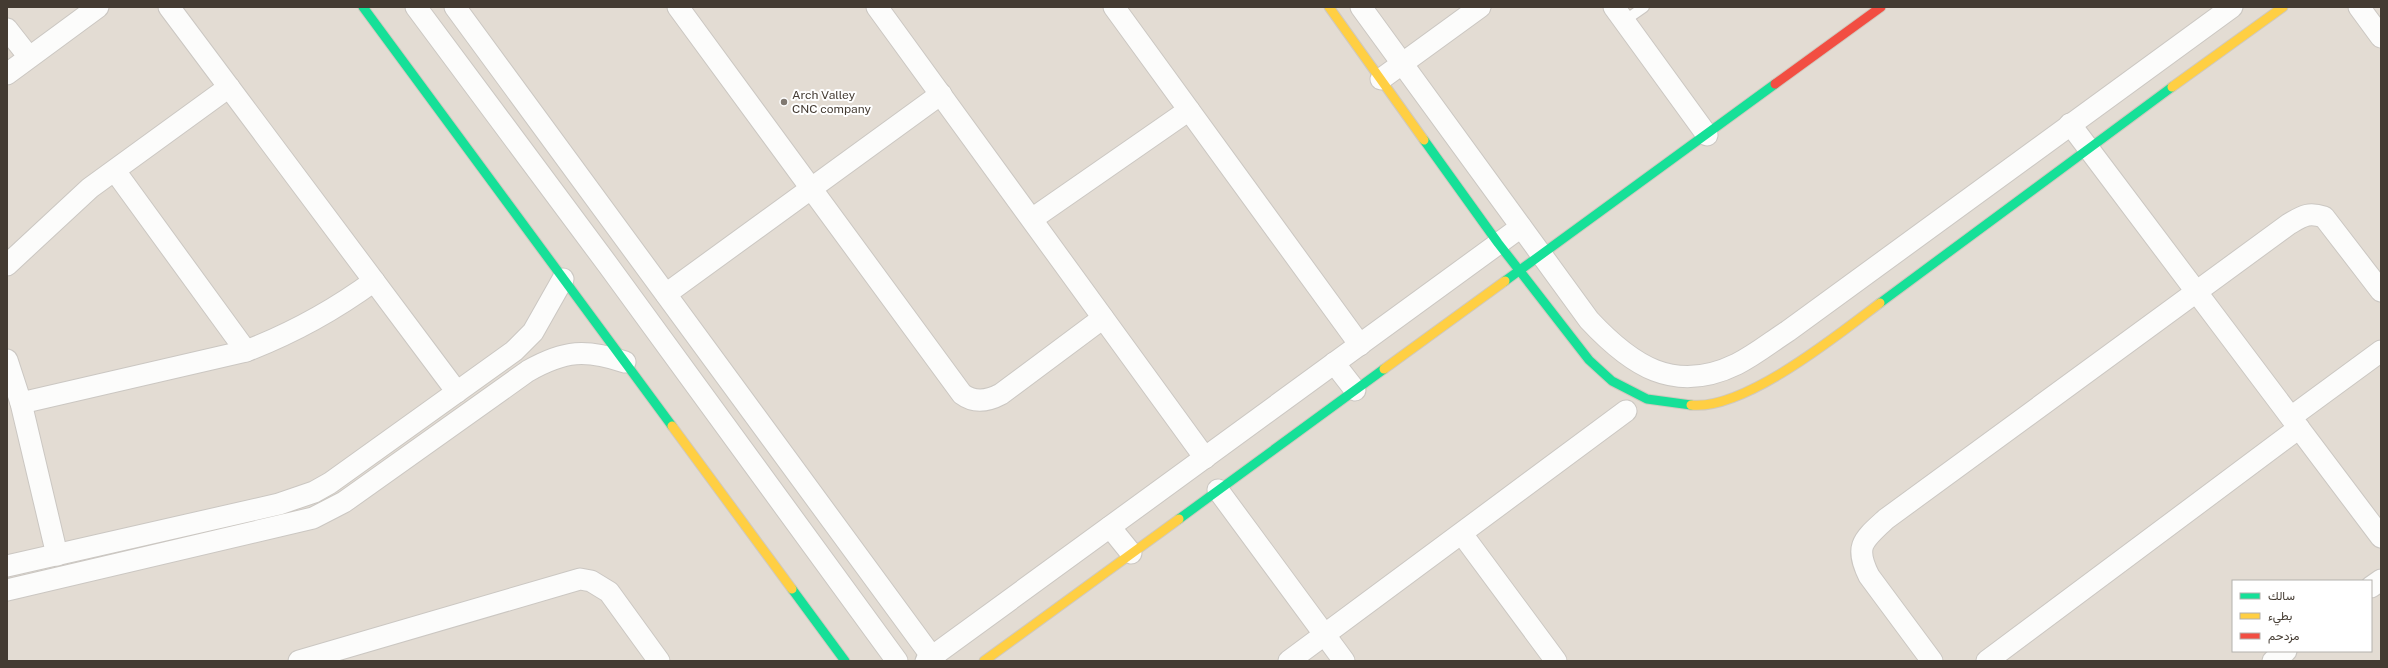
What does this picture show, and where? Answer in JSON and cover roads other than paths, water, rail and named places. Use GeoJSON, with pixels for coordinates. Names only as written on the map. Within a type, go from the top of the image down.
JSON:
{"type":"FeatureCollection","features":[{"type":"Feature","properties":{"kind":"street"},"geometry":{"type":"LineString","coordinates":[[7,74],[98,7]]}},
{"type":"Feature","properties":{"kind":"street"},"geometry":{"type":"LineString","coordinates":[[169,7],[457,392]]}},
{"type":"Feature","properties":{"kind":"street"},"geometry":{"type":"LineString","coordinates":[[363,7],[845,661]]}},
{"type":"Feature","properties":{"kind":"street"},"geometry":{"type":"LineString","coordinates":[[416,7],[752,460],[897,661]]}},
{"type":"Feature","properties":{"kind":"street"},"geometry":{"type":"LineString","coordinates":[[455,7],[666,294],[931,660],[1204,458],[1521,227]]}},
{"type":"Feature","properties":{"kind":"street"},"geometry":{"type":"LineString","coordinates":[[678,7],[962,394],[969,399],[986,400],[1001,394],[1103,318]]}},
{"type":"Feature","properties":{"kind":"street"},"geometry":{"type":"LineString","coordinates":[[878,7],[1204,458]]}},
{"type":"Feature","properties":{"kind":"street"},"geometry":{"type":"LineString","coordinates":[[1114,7],[1360,345]]}},
{"type":"Feature","properties":{"kind":"street"},"geometry":{"type":"LineString","coordinates":[[1329,7],[1498,243],[1580,349],[1612,381],[1647,399],[1695,405],[1714,404],[1736,397],[1808,357],[2088,147],[2283,7]]}},
{"type":"Feature","properties":{"kind":"street"},"geometry":{"type":"LineString","coordinates":[[1361,7],[1589,320],[1614,346],[1637,362],[1659,373],[1686,377],[1712,373],[1736,364],[1788,331],[2232,7]]}},
{"type":"Feature","properties":{"kind":"street"},"geometry":{"type":"LineString","coordinates":[[1381,79],[1480,7]]}},
{"type":"Feature","properties":{"kind":"street"},"geometry":{"type":"LineString","coordinates":[[984,661],[1518,270],[1707,135],[1880,7]]}},
{"type":"Feature","properties":{"kind":"street"},"geometry":{"type":"LineString","coordinates":[[2359,7],[2381,37]]}},
{"type":"Feature","properties":{"kind":"street"},"geometry":{"type":"LineString","coordinates":[[1619,14],[1707,135]]}},
{"type":"Feature","properties":{"kind":"street"},"geometry":{"type":"LineString","coordinates":[[7,29],[29,57]]}},
{"type":"Feature","properties":{"kind":"street"},"geometry":{"type":"LineString","coordinates":[[7,265],[90,188],[229,87]]}},
{"type":"Feature","properties":{"kind":"street"},"geometry":{"type":"LineString","coordinates":[[666,294],[941,94]]}},
{"type":"Feature","properties":{"kind":"street"},"geometry":{"type":"LineString","coordinates":[[1032,219],[1189,110]]}},
{"type":"Feature","properties":{"kind":"street"},"geometry":{"type":"LineString","coordinates":[[2070,124],[2381,537]]}},
{"type":"Feature","properties":{"kind":"street"},"geometry":{"type":"LineString","coordinates":[[115,171],[246,351]]}},
{"type":"Feature","properties":{"kind":"street"},"geometry":{"type":"LineString","coordinates":[[1932,661],[1866,570],[1860,549],[1866,537],[1892,515],[2289,224],[2312,213],[2324,217],[2333,226],[2381,291]]}},
{"type":"Feature","properties":{"kind":"street"},"geometry":{"type":"LineString","coordinates":[[1924,233],[1940,257]]}},
{"type":"Feature","properties":{"kind":"street"},"geometry":{"type":"LineString","coordinates":[[608,265],[631,247]]}},
{"type":"Feature","properties":{"kind":"street"},"geometry":{"type":"LineString","coordinates":[[7,566],[298,498],[330,483],[514,351],[533,332],[563,279]]}},
{"type":"Feature","properties":{"kind":"street"},"geometry":{"type":"LineString","coordinates":[[21,403],[246,351],[280,338],[313,322],[344,303],[374,281]]}},
{"type":"Feature","properties":{"kind":"street"},"geometry":{"type":"LineString","coordinates":[[7,590],[313,518],[344,502],[528,371],[550,358],[575,352],[601,354],[625,362]]}},
{"type":"Feature","properties":{"kind":"street"},"geometry":{"type":"LineString","coordinates":[[1987,661],[2295,423],[2381,352]]}},
{"type":"Feature","properties":{"kind":"street"},"geometry":{"type":"LineString","coordinates":[[7,360],[21,403],[57,555]]}},
{"type":"Feature","properties":{"kind":"street"},"geometry":{"type":"LineString","coordinates":[[1334,363],[1355,390]]}},
{"type":"Feature","properties":{"kind":"street"},"geometry":{"type":"LineString","coordinates":[[1289,661],[1626,411]]}},
{"type":"Feature","properties":{"kind":"street"},"geometry":{"type":"LineString","coordinates":[[752,460],[774,443]]}},
{"type":"Feature","properties":{"kind":"street"},"geometry":{"type":"LineString","coordinates":[[1218,490],[1344,661]]}},
{"type":"Feature","properties":{"kind":"street"},"geometry":{"type":"LineString","coordinates":[[1110,527],[1131,554]]}},
{"type":"Feature","properties":{"kind":"street"},"geometry":{"type":"LineString","coordinates":[[1462,534],[1556,661]]}},
{"type":"Feature","properties":{"kind":"street"},"geometry":{"type":"LineString","coordinates":[[299,661],[580,579],[591,581],[609,592],[659,661]]}},
{"type":"Feature","properties":{"kind":"street"},"geometry":{"type":"LineString","coordinates":[[2372,586],[2381,580]]}},
{"type":"Feature","properties":{"kind":"street"},"geometry":{"type":"LineString","coordinates":[[2273,661],[2285,652]]}},
{"type":"Feature","properties":{"kind":"lane"},"geometry":{"type":"LineString","coordinates":[[1619,14],[1644,7]]}},
{"type":"Feature","properties":{"kind":"place","name":"Arch Valley CNC company"},"geometry":{"type":"Point","coordinates":[784,102]}}]}
